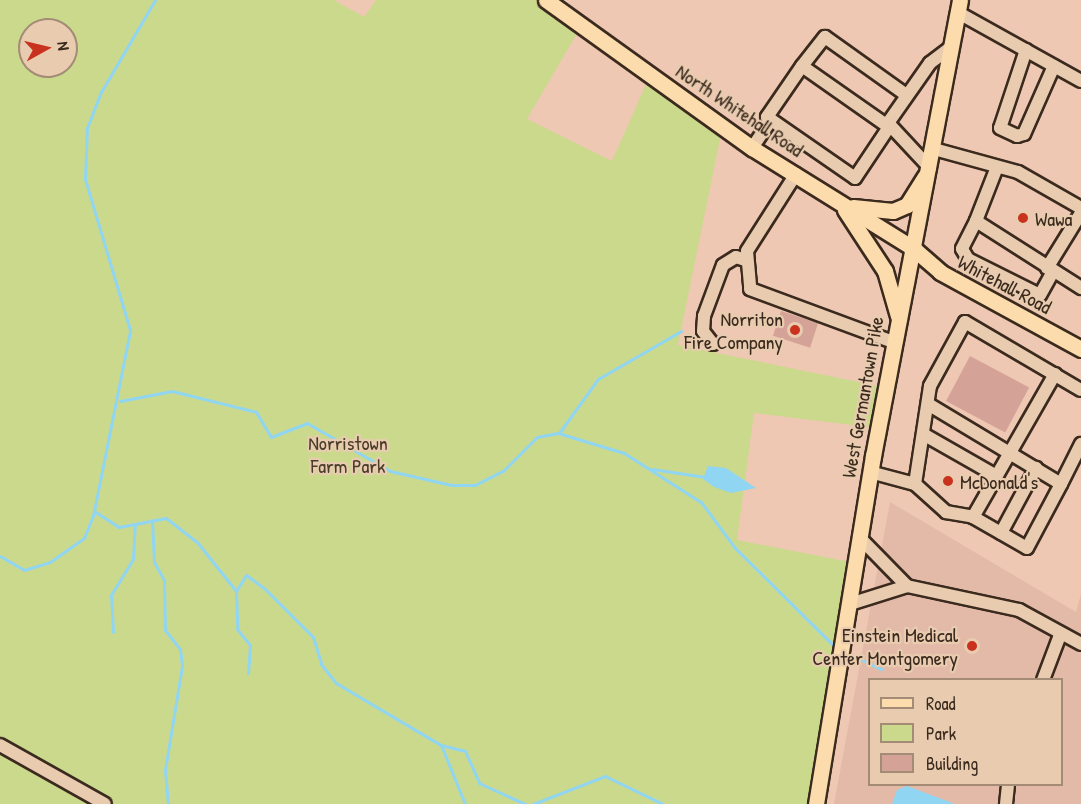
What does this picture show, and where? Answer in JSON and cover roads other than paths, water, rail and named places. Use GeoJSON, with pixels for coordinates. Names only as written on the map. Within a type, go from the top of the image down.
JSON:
{"type":"FeatureCollection","features":[{"type":"Feature","properties":{"kind":"main road","name":"North Whitehall Road"},"geometry":{"type":"LineString","coordinates":[[546,0],[752,148],[914,249]]}},
{"type":"Feature","properties":{"kind":"main road","name":"West Germantown Pike"},"geometry":{"type":"LineString","coordinates":[[816,804],[893,342],[934,149],[959,6]]}},
{"type":"Feature","properties":{"kind":"main road"},"geometry":{"type":"LineString","coordinates":[[841,205],[893,211],[907,204],[930,168]]}},
{"type":"Feature","properties":{"kind":"main road"},"geometry":{"type":"LineString","coordinates":[[841,205],[881,265],[898,316]]}},
{"type":"Feature","properties":{"kind":"main road","name":"Whitehall Road"},"geometry":{"type":"LineString","coordinates":[[914,249],[940,272],[1081,349]]}},
{"type":"Feature","properties":{"kind":"street"},"geometry":{"type":"LineString","coordinates":[[959,6],[1026,50],[1081,81]]}},
{"type":"Feature","properties":{"kind":"street"},"geometry":{"type":"LineString","coordinates":[[905,94],[825,37],[766,117],[855,178],[889,127],[905,94],[930,63],[951,47]]}},
{"type":"Feature","properties":{"kind":"street"},"geometry":{"type":"LineString","coordinates":[[1026,50],[1000,128],[1017,136],[1024,134],[1054,66]]}},
{"type":"Feature","properties":{"kind":"street"},"geometry":{"type":"LineString","coordinates":[[802,66],[889,127],[930,168]]}},
{"type":"Feature","properties":{"kind":"street"},"geometry":{"type":"LineString","coordinates":[[752,148],[771,120]]}},
{"type":"Feature","properties":{"kind":"street"},"geometry":{"type":"LineString","coordinates":[[934,149],[997,167],[1062,193],[1081,211],[1050,270],[1040,295],[968,259],[962,249],[997,167]]}},
{"type":"Feature","properties":{"kind":"street"},"geometry":{"type":"LineString","coordinates":[[796,174],[745,260],[747,281],[756,294],[893,342]]}},
{"type":"Feature","properties":{"kind":"street"},"geometry":{"type":"LineString","coordinates":[[976,220],[1081,288]]}},
{"type":"Feature","properties":{"kind":"street"},"geometry":{"type":"LineString","coordinates":[[713,344],[703,331],[708,306],[723,265],[736,257],[745,260]]}},
{"type":"Feature","properties":{"kind":"street"},"geometry":{"type":"LineString","coordinates":[[915,484],[930,386],[965,322],[1081,390]]}},
{"type":"Feature","properties":{"kind":"street"},"geometry":{"type":"LineString","coordinates":[[973,517],[1007,451],[1055,374]]}},
{"type":"Feature","properties":{"kind":"street"},"geometry":{"type":"LineString","coordinates":[[928,404],[1061,484]]}},
{"type":"Feature","properties":{"kind":"street"},"geometry":{"type":"LineString","coordinates":[[923,434],[995,475]]}},
{"type":"Feature","properties":{"kind":"street"},"geometry":{"type":"LineString","coordinates":[[870,472],[915,484],[946,512],[973,517],[1027,548],[1081,444]]}},
{"type":"Feature","properties":{"kind":"street"},"geometry":{"type":"LineString","coordinates":[[1001,533],[1036,468]]}},
{"type":"Feature","properties":{"kind":"street"},"geometry":{"type":"LineString","coordinates":[[859,537],[906,586]]}},
{"type":"Feature","properties":{"kind":"street"},"geometry":{"type":"LineString","coordinates":[[850,604],[906,586],[1019,610],[1060,635],[1081,644]]}},
{"type":"Feature","properties":{"kind":"street"},"geometry":{"type":"LineString","coordinates":[[1044,678],[1060,635]]}},
{"type":"Feature","properties":{"kind":"street"},"geometry":{"type":"LineString","coordinates":[[0,745],[105,804]]}},
{"type":"Feature","properties":{"kind":"street"},"geometry":{"type":"LineString","coordinates":[[1006,804],[1008,786]]}},
{"type":"Feature","properties":{"kind":"water"},"geometry":{"type":"Polygon","coordinates":[[[708,466],[726,468],[756,488],[731,493],[714,487],[703,479],[708,466]]]}},
{"type":"Feature","properties":{"kind":"water"},"geometry":{"type":"Polygon","coordinates":[[[907,786],[955,804],[892,804],[897,790],[907,786]]]}},
{"type":"Feature","properties":{"kind":"waterway"},"geometry":{"type":"LineString","coordinates":[[0,556],[24,570],[50,562],[84,538],[93,516],[130,330],[85,179],[87,128],[101,92],[155,0]]}},
{"type":"Feature","properties":{"kind":"waterway"},"geometry":{"type":"LineString","coordinates":[[559,433],[598,379],[681,331]]}},
{"type":"Feature","properties":{"kind":"waterway"},"geometry":{"type":"LineString","coordinates":[[120,401],[172,391],[256,412],[271,437],[307,423],[390,471],[451,485],[475,485],[503,471],[537,437],[558,433],[624,453],[701,502],[735,548],[836,648]]}},
{"type":"Feature","properties":{"kind":"waterway"},"geometry":{"type":"LineString","coordinates":[[652,469],[705,477]]}},
{"type":"Feature","properties":{"kind":"waterway"},"geometry":{"type":"LineString","coordinates":[[94,511],[119,527],[166,518],[197,542],[236,591],[246,575],[264,588],[313,637],[321,664],[336,683],[441,745],[465,804]]}},
{"type":"Feature","properties":{"kind":"waterway"},"geometry":{"type":"LineString","coordinates":[[152,520],[154,562],[164,580],[165,630],[180,649],[182,666],[165,770],[168,804]]}},
{"type":"Feature","properties":{"kind":"waterway"},"geometry":{"type":"LineString","coordinates":[[113,632],[111,595],[133,559],[135,524]]}},
{"type":"Feature","properties":{"kind":"waterway"},"geometry":{"type":"LineString","coordinates":[[236,591],[237,629],[250,645],[248,673]]}},
{"type":"Feature","properties":{"kind":"waterway"},"geometry":{"type":"LineString","coordinates":[[847,653],[881,669]]}},
{"type":"Feature","properties":{"kind":"waterway"},"geometry":{"type":"LineString","coordinates":[[441,745],[465,751],[479,783],[525,804]]}},
{"type":"Feature","properties":{"kind":"waterway"},"geometry":{"type":"LineString","coordinates":[[533,804],[605,776],[663,804]]}},
{"type":"Feature","properties":{"kind":"place","name":"Wawa"},"geometry":{"type":"Point","coordinates":[1023,218]}},
{"type":"Feature","properties":{"kind":"place","name":"Norriton Fire Company"},"geometry":{"type":"Point","coordinates":[795,330]}},
{"type":"Feature","properties":{"kind":"place","name":"McDonald's"},"geometry":{"type":"Point","coordinates":[948,481]}},
{"type":"Feature","properties":{"kind":"place","name":"Einstein Medical Center Montgomery"},"geometry":{"type":"Point","coordinates":[972,646]}},
{"type":"Feature","properties":{"kind":"park label","name":"Norristown Farm Park"},"geometry":{"type":"Point","coordinates":[348,454]}}]}
